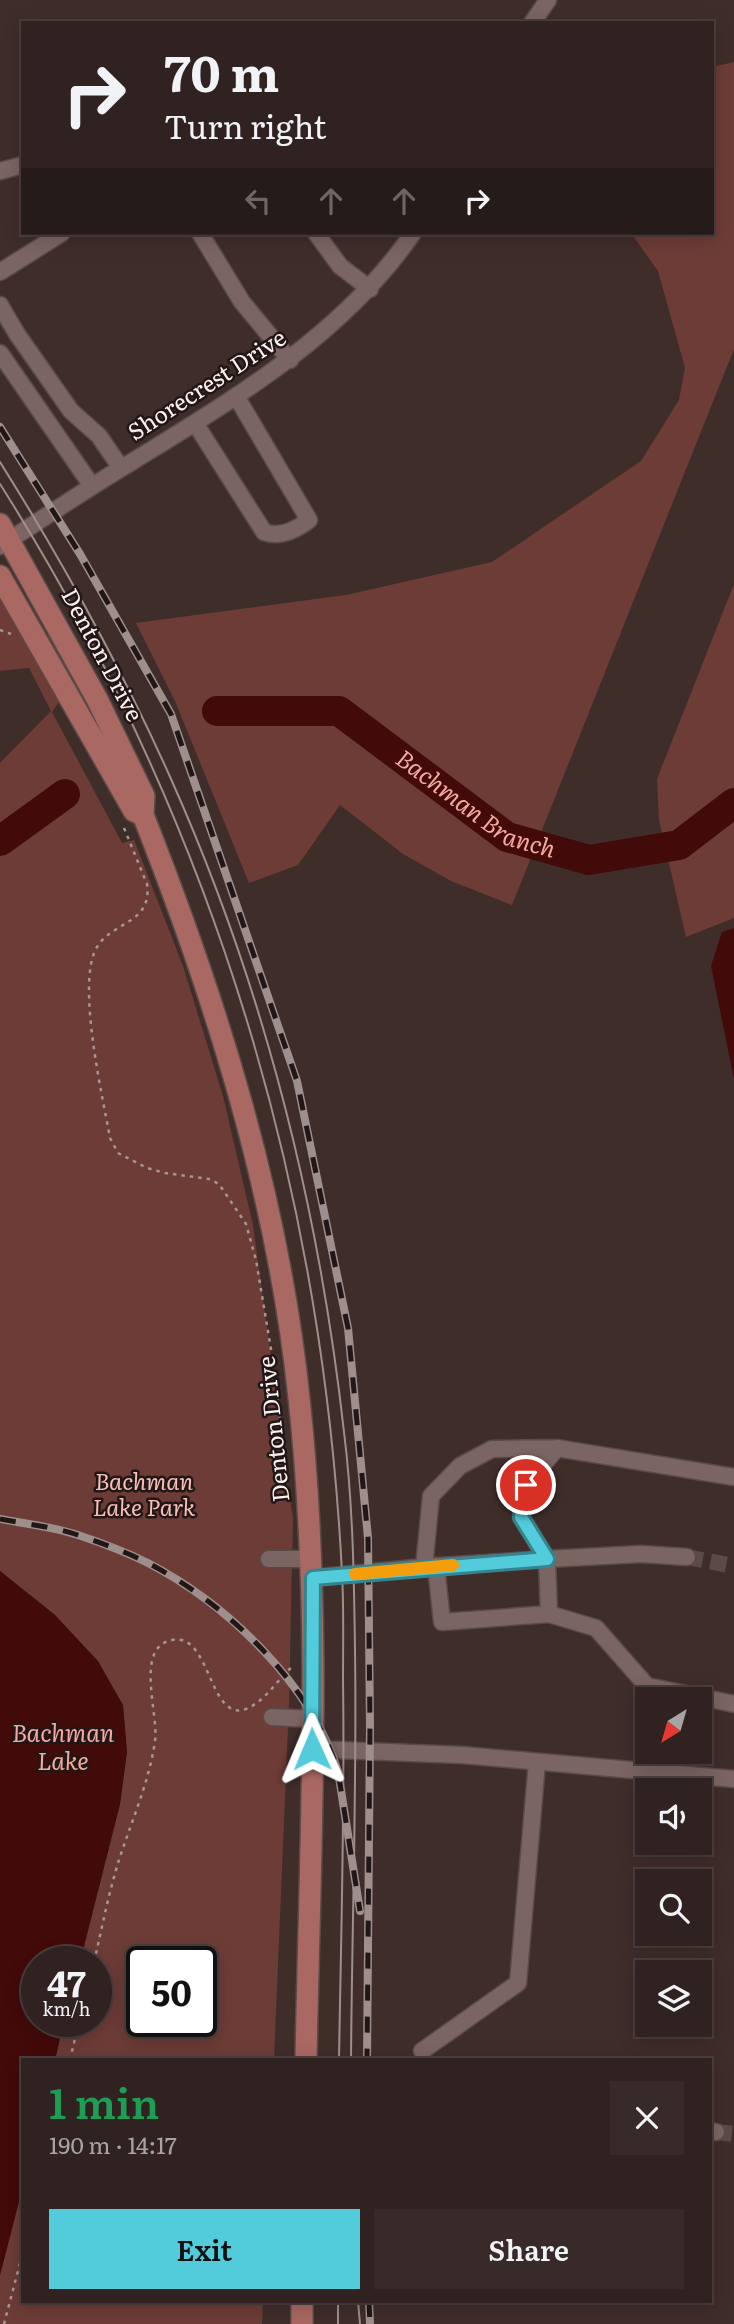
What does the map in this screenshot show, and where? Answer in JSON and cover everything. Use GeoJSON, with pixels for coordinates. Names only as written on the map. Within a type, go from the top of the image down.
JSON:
{"type":"FeatureCollection","features":[{"type":"Feature","properties":{"kind":"main road","name":"Denton Drive"},"geometry":{"type":"LineString","coordinates":[[3,537],[97,699],[144,796],[143,815],[202,971],[233,1068],[274,1241],[299,1394],[312,1568],[312,1749],[306,2058]]}},
{"type":"Feature","properties":{"kind":"main road","name":"Denton Drive"},"geometry":{"type":"LineString","coordinates":[[0,576],[134,811],[143,815]]}},
{"type":"Feature","properties":{"kind":"main road"},"geometry":{"type":"LineString","coordinates":[[302,2303],[302,2324]]}},
{"type":"Feature","properties":{"kind":"street"},"geometry":{"type":"LineString","coordinates":[[533,21],[548,0]]}},
{"type":"Feature","properties":{"kind":"street"},"geometry":{"type":"LineString","coordinates":[[0,171],[21,165]]}},
{"type":"Feature","properties":{"kind":"street"},"geometry":{"type":"LineString","coordinates":[[0,272],[59,235]]}},
{"type":"Feature","properties":{"kind":"street"},"geometry":{"type":"LineString","coordinates":[[201,235],[242,302],[290,360]]}},
{"type":"Feature","properties":{"kind":"street"},"geometry":{"type":"LineString","coordinates":[[317,235],[340,266],[370,289]]}},
{"type":"Feature","properties":{"kind":"street","name":"Shorecrest Drive"},"geometry":{"type":"LineString","coordinates":[[3,537],[195,423],[290,360],[370,289],[411,235]]}},
{"type":"Feature","properties":{"kind":"street"},"geometry":{"type":"LineString","coordinates":[[0,305],[71,411],[99,436],[121,468]]}},
{"type":"Feature","properties":{"kind":"street"},"geometry":{"type":"LineString","coordinates":[[0,354],[92,486]]}},
{"type":"Feature","properties":{"kind":"street"},"geometry":{"type":"LineString","coordinates":[[195,423],[264,532],[271,535],[295,530],[309,520],[236,396]]}},
{"type":"Feature","properties":{"kind":"street"},"geometry":{"type":"LineString","coordinates":[[734,1477],[557,1448],[492,1449],[460,1466],[432,1496],[430,1567],[442,1622],[549,1614],[596,1628],[647,1686],[734,1704]]}},
{"type":"Feature","properties":{"kind":"street"},"geometry":{"type":"LineString","coordinates":[[549,1614],[547,1559],[521,1517],[526,1485],[557,1448]]}},
{"type":"Feature","properties":{"kind":"street"},"geometry":{"type":"LineString","coordinates":[[268,1559],[312,1568],[430,1567],[641,1554],[687,1557]]}},
{"type":"Feature","properties":{"kind":"street"},"geometry":{"type":"LineString","coordinates":[[272,1717],[312,1719]]}},
{"type":"Feature","properties":{"kind":"street"},"geometry":{"type":"LineString","coordinates":[[312,1749],[462,1755],[734,1779]]}},
{"type":"Feature","properties":{"kind":"street"},"geometry":{"type":"LineString","coordinates":[[422,2051],[518,1983],[537,1762]]}},
{"type":"Feature","properties":{"kind":"path"},"geometry":{"type":"LineString","coordinates":[[146,884],[148,893],[141,912],[102,940],[91,965],[91,1016],[110,1138],[118,1153],[147,1168],[219,1184],[246,1224],[256,1260],[273,1361],[283,1450]]}},
{"type":"Feature","properties":{"kind":"path"},"geometry":{"type":"LineString","coordinates":[[98,1946],[115,1875],[139,1804],[155,1744],[150,1661],[155,1650],[170,1640],[180,1639],[189,1643],[202,1660],[218,1696],[227,1706],[236,1710],[255,1704],[293,1666]]}},
{"type":"Feature","properties":{"kind":"path"},"geometry":{"type":"LineString","coordinates":[[70,2058],[75,2037]]}},
{"type":"Feature","properties":{"kind":"path"},"geometry":{"type":"LineString","coordinates":[[5,2324],[21,2260]]}},
{"type":"Feature","properties":{"kind":"green space"},"geometry":{"type":"Polygon","coordinates":[[[734,62],[734,349],[512,905],[451,881],[403,854],[340,805],[298,865],[249,883],[175,701],[136,623],[346,595],[492,562],[641,461],[679,400],[685,368],[658,271],[632,235],[714,235],[714,67],[734,62]]]}},
{"type":"Feature","properties":{"kind":"green space"},"geometry":{"type":"Polygon","coordinates":[[[734,584],[734,918],[686,937],[659,820],[657,779],[734,584]]]}},
{"type":"Feature","properties":{"kind":"green space","name":"Bachman Lake Park"},"geometry":{"type":"Polygon","coordinates":[[[0,594],[59,702],[52,712],[122,843],[134,840],[183,966],[223,1096],[253,1225],[293,1519],[289,1703],[274,2058],[55,2058],[60,2037],[112,2037],[112,1946],[84,1946],[120,1804],[127,1752],[123,1705],[55,1615],[0,1571],[0,763],[51,711],[29,668],[0,671],[0,594]]]}},
{"type":"Feature","properties":{"kind":"green space"},"geometry":{"type":"Polygon","coordinates":[[[21,2194],[21,2303],[263,2303],[262,2324],[0,2324],[0,2275],[21,2194]]]}},
{"type":"Feature","properties":{"kind":"water"},"geometry":{"type":"Polygon","coordinates":[[[734,928],[734,1079],[711,966],[722,932],[734,928]]]}},
{"type":"Feature","properties":{"kind":"water","name":"Bachman Lake"},"geometry":{"type":"Polygon","coordinates":[[[0,1571],[55,1615],[98,1661],[123,1705],[127,1752],[120,1804],[84,1946],[21,1946],[21,2037],[60,2037],[55,2058],[21,2058],[21,2194],[0,2275],[0,1571]]]}},
{"type":"Feature","properties":{"kind":"waterway","name":"Bachman Branch"},"geometry":{"type":"LineString","coordinates":[[217,711],[339,711],[507,837],[589,860],[679,845],[734,803]]}},
{"type":"Feature","properties":{"kind":"waterway","name":"Bachman Branch"},"geometry":{"type":"LineString","coordinates":[[0,841],[65,794]]}},
{"type":"Feature","properties":{"kind":"tunnel"},"geometry":{"type":"LineString","coordinates":[[687,1557],[734,1566]]}},
{"type":"Feature","properties":{"kind":"tunnel"},"geometry":{"type":"LineString","coordinates":[[716,2132],[734,2134]]}},
{"type":"Feature","properties":{"kind":"tram line"},"geometry":{"type":"LineString","coordinates":[[0,462],[47,539],[112,657],[171,779],[204,857],[260,1017],[303,1181],[333,1348],[351,1513],[355,1700],[351,2058]]}},
{"type":"Feature","properties":{"kind":"tram line"},"geometry":{"type":"LineString","coordinates":[[0,484],[74,610],[139,739],[195,871],[242,1006],[280,1144],[310,1284],[330,1427],[342,1573],[344,1775],[339,2058]]}},
{"type":"Feature","properties":{"kind":"tram line"},"geometry":{"type":"LineString","coordinates":[[338,2303],[338,2324]]}},
{"type":"Feature","properties":{"kind":"tram line"},"geometry":{"type":"LineString","coordinates":[[358,2303],[360,2324]]}},
{"type":"Feature","properties":{"kind":"railway"},"geometry":{"type":"LineString","coordinates":[[0,427],[80,554],[171,714],[297,1081],[348,1328],[368,1538],[370,1726],[367,2058]]}},
{"type":"Feature","properties":{"kind":"railway"},"geometry":{"type":"LineString","coordinates":[[0,1519],[69,1532],[148,1563],[207,1601],[236,1624],[262,1650],[287,1678],[308,1708],[338,1771],[360,1911]]}},
{"type":"Feature","properties":{"kind":"railway"},"geometry":{"type":"LineString","coordinates":[[369,2303],[370,2324]]}},
{"type":"Feature","properties":{"kind":"slow traffic"},"geometry":{"type":"LineString","coordinates":[[355,1574],[453,1565]]}},
{"type":"Feature","properties":{"kind":"route"},"geometry":{"type":"LineString","coordinates":[[312,1749],[313,1578],[547,1559],[521,1517],[526,1485]]}}]}
